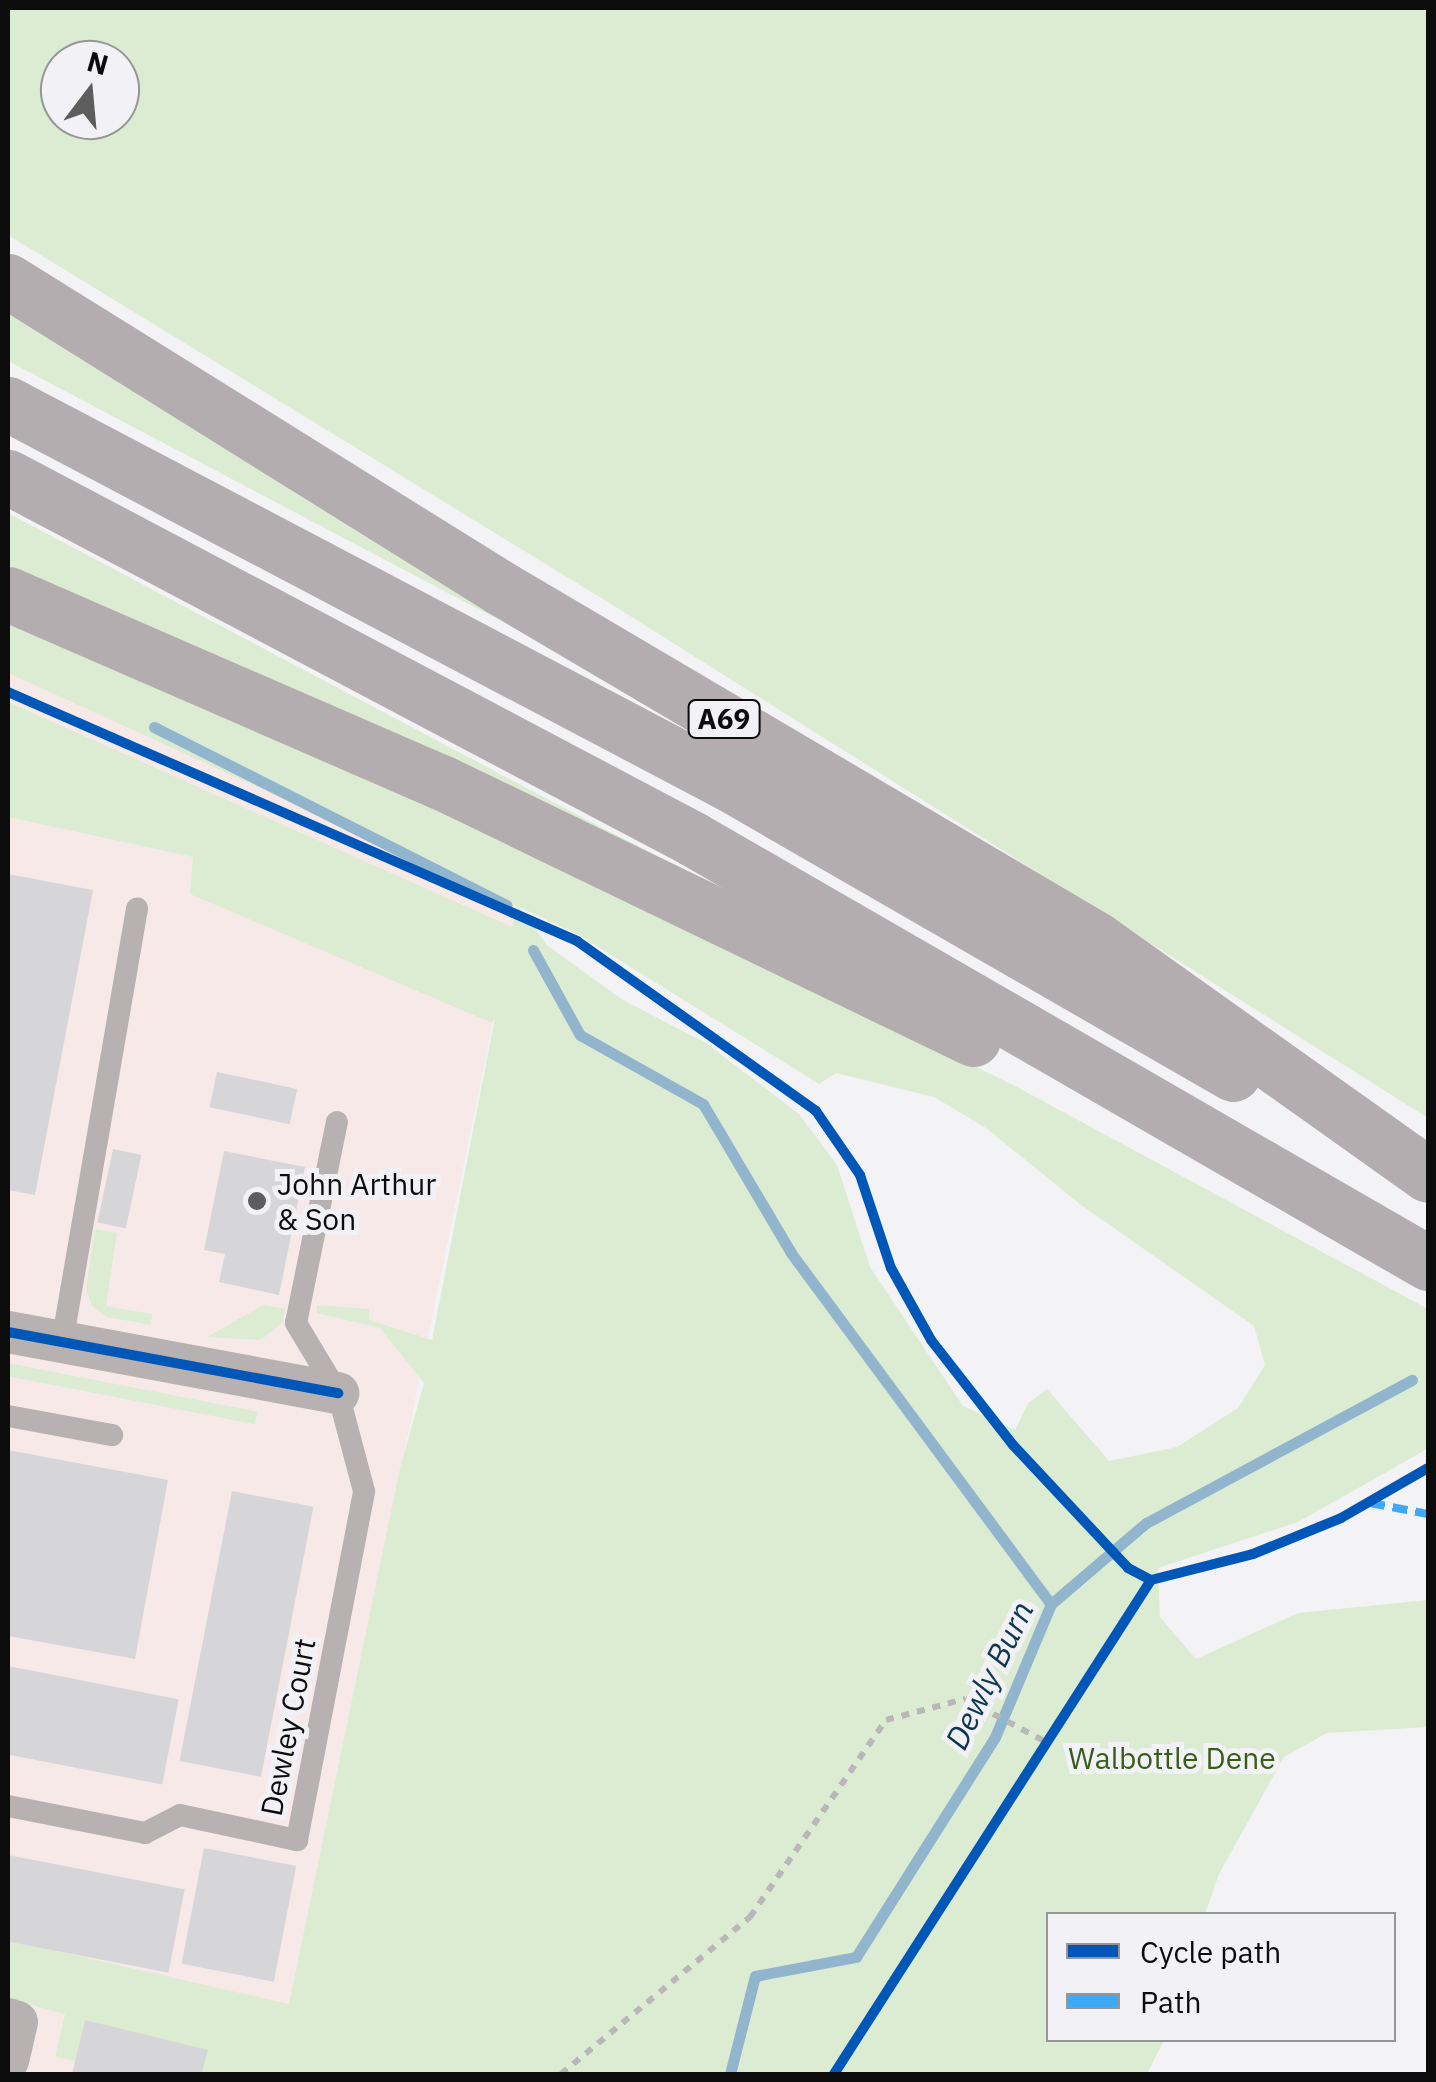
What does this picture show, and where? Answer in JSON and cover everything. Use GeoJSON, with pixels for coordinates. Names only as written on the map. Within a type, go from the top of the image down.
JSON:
{"type":"FeatureCollection","features":[{"type":"Feature","properties":{"kind":"highway","name":"A69"},"geometry":{"type":"LineString","coordinates":[[8,281],[499,587],[1096,939],[1428,1175]]}},
{"type":"Feature","properties":{"kind":"highway","name":"A69"},"geometry":{"type":"LineString","coordinates":[[8,404],[726,782],[1428,1187]]}},
{"type":"Feature","properties":{"kind":"highway"},"geometry":{"type":"LineString","coordinates":[[8,477],[693,839],[1428,1264]]}},
{"type":"Feature","properties":{"kind":"highway"},"geometry":{"type":"LineString","coordinates":[[8,594],[458,791],[1428,1264]]}},
{"type":"Feature","properties":{"kind":"street"},"geometry":{"type":"LineString","coordinates":[[8,1332],[338,1392]]}},
{"type":"Feature","properties":{"kind":"street"},"geometry":{"type":"LineString","coordinates":[[8,2019],[17,2022],[8,2060]]}},
{"type":"Feature","properties":{"kind":"lane"},"geometry":{"type":"LineString","coordinates":[[62,1343],[136,908]]}},
{"type":"Feature","properties":{"kind":"lane"},"geometry":{"type":"LineString","coordinates":[[337,1122],[296,1323],[338,1392]]}},
{"type":"Feature","properties":{"kind":"lane","name":"Dewley Court"},"geometry":{"type":"LineString","coordinates":[[8,1806],[145,1833],[180,1815],[297,1840],[364,1491],[338,1392]]}},
{"type":"Feature","properties":{"kind":"lane"},"geometry":{"type":"LineString","coordinates":[[8,1416],[112,1435]]}},
{"type":"Feature","properties":{"kind":"path"},"geometry":{"type":"LineString","coordinates":[[561,2074],[750,1916],[886,1720],[964,1700],[1046,1742]]}},
{"type":"Feature","properties":{"kind":"shaded area"},"geometry":{"type":"Polygon","coordinates":[[[8,673],[517,906],[276,2074],[8,2074],[8,673]]]}},
{"type":"Feature","properties":{"kind":"green space"},"geometry":{"type":"Polygon","coordinates":[[[8,8],[1428,8],[1428,1118],[611,604],[8,235],[8,8]]]}},
{"type":"Feature","properties":{"kind":"green space"},"geometry":{"type":"Polygon","coordinates":[[[8,289],[590,668],[8,361],[8,289]]]}},
{"type":"Feature","properties":{"kind":"green space"},"geometry":{"type":"Polygon","coordinates":[[[8,513],[587,820],[801,929],[8,570],[8,513]]]}},
{"type":"Feature","properties":{"kind":"green space","name":"Walbottle Dene"},"geometry":{"type":"Polygon","coordinates":[[[8,617],[648,906],[1017,1087],[1428,1309],[1428,1446],[1422,1452],[1298,1522],[1158,1568],[1160,1617],[1196,1659],[1298,1613],[1428,1600],[1428,1727],[1327,1733],[1284,1757],[1219,1874],[1206,1912],[1046,1912],[1046,2042],[1163,2042],[1147,2074],[202,2074],[208,2051],[85,2021],[75,2061],[55,2057],[65,2014],[8,1999],[8,1940],[289,2004],[400,1468],[424,1383],[380,1328],[317,1313],[317,1305],[369,1309],[369,1320],[432,1340],[495,1018],[492,1023],[190,894],[193,857],[8,817],[8,702],[512,927],[517,906],[8,673],[8,617]],[[519,907],[548,946],[623,1000],[706,1043],[799,1114],[837,1165],[870,1267],[963,1406],[1015,1430],[1028,1403],[1047,1389],[1109,1461],[1177,1447],[1238,1408],[1265,1365],[1254,1326],[1081,1205],[986,1128],[934,1097],[836,1073],[819,1084],[579,935],[519,907]]]}},
{"type":"Feature","properties":{"kind":"green space"},"geometry":{"type":"Polygon","coordinates":[[[95,1229],[117,1233],[106,1306],[152,1314],[151,1325],[107,1317],[92,1306],[86,1289],[95,1229]]]}},
{"type":"Feature","properties":{"kind":"green space"},"geometry":{"type":"Polygon","coordinates":[[[263,1305],[285,1309],[283,1322],[261,1340],[207,1337],[263,1305]]]}},
{"type":"Feature","properties":{"kind":"green space"},"geometry":{"type":"Polygon","coordinates":[[[8,1363],[257,1411],[255,1424],[8,1376],[8,1363]]]}},
{"type":"Feature","properties":{"kind":"building"},"geometry":{"type":"Polygon","coordinates":[[[8,874],[93,890],[35,1195],[8,1190],[8,874]]]}},
{"type":"Feature","properties":{"kind":"building"},"geometry":{"type":"Polygon","coordinates":[[[217,1072],[297,1089],[290,1124],[210,1107],[217,1072]]]}},
{"type":"Feature","properties":{"kind":"building"},"geometry":{"type":"Polygon","coordinates":[[[113,1149],[141,1155],[126,1228],[97,1222],[113,1149]]]}},
{"type":"Feature","properties":{"kind":"building"},"geometry":{"type":"Polygon","coordinates":[[[224,1151],[305,1167],[279,1295],[219,1282],[225,1254],[204,1250],[224,1151]]]}},
{"type":"Feature","properties":{"kind":"building"},"geometry":{"type":"Polygon","coordinates":[[[8,1450],[168,1480],[135,1659],[8,1636],[8,1450]]]}},
{"type":"Feature","properties":{"kind":"building"},"geometry":{"type":"Polygon","coordinates":[[[232,1491],[313,1507],[261,1777],[180,1761],[232,1491]]]}},
{"type":"Feature","properties":{"kind":"building"},"geometry":{"type":"Polygon","coordinates":[[[8,1666],[179,1699],[162,1785],[8,1755],[8,1666]]]}},
{"type":"Feature","properties":{"kind":"building"},"geometry":{"type":"Polygon","coordinates":[[[204,1848],[296,1866],[274,1982],[181,1964],[204,1848]]]}},
{"type":"Feature","properties":{"kind":"building"},"geometry":{"type":"Polygon","coordinates":[[[8,1855],[185,1889],[168,1973],[8,1942],[8,1855]]]}},
{"type":"Feature","properties":{"kind":"building"},"geometry":{"type":"Polygon","coordinates":[[[85,2020],[208,2050],[202,2074],[72,2074],[85,2020]]]}},
{"type":"Feature","properties":{"kind":"waterway"},"geometry":{"type":"LineString","coordinates":[[154,727],[507,905]]}},
{"type":"Feature","properties":{"kind":"waterway"},"geometry":{"type":"LineString","coordinates":[[533,950],[580,1035],[703,1104],[791,1253],[1051,1604]]}},
{"type":"Feature","properties":{"kind":"waterway","name":"Dewly Burn"},"geometry":{"type":"LineString","coordinates":[[730,2074],[755,1976],[856,1957],[995,1737],[1051,1604],[1146,1523],[1412,1380]]}},
{"type":"Feature","properties":{"kind":"marked path"},"geometry":{"type":"LineString","coordinates":[[1370,1503],[1428,1514]]}},
{"type":"Feature","properties":{"kind":"cycle path"},"geometry":{"type":"LineString","coordinates":[[8,692],[577,941],[816,1111],[860,1175],[891,1268],[931,1340],[1013,1445],[1128,1568],[1151,1580],[1253,1554],[1341,1518],[1428,1468]]}},
{"type":"Feature","properties":{"kind":"cycle path"},"geometry":{"type":"LineString","coordinates":[[8,1332],[338,1393]]}},
{"type":"Feature","properties":{"kind":"cycle path"},"geometry":{"type":"LineString","coordinates":[[834,2074],[1151,1580]]}},
{"type":"Feature","properties":{"kind":"place","name":"John Arthur & Son"},"geometry":{"type":"Point","coordinates":[257,1201]}}]}
